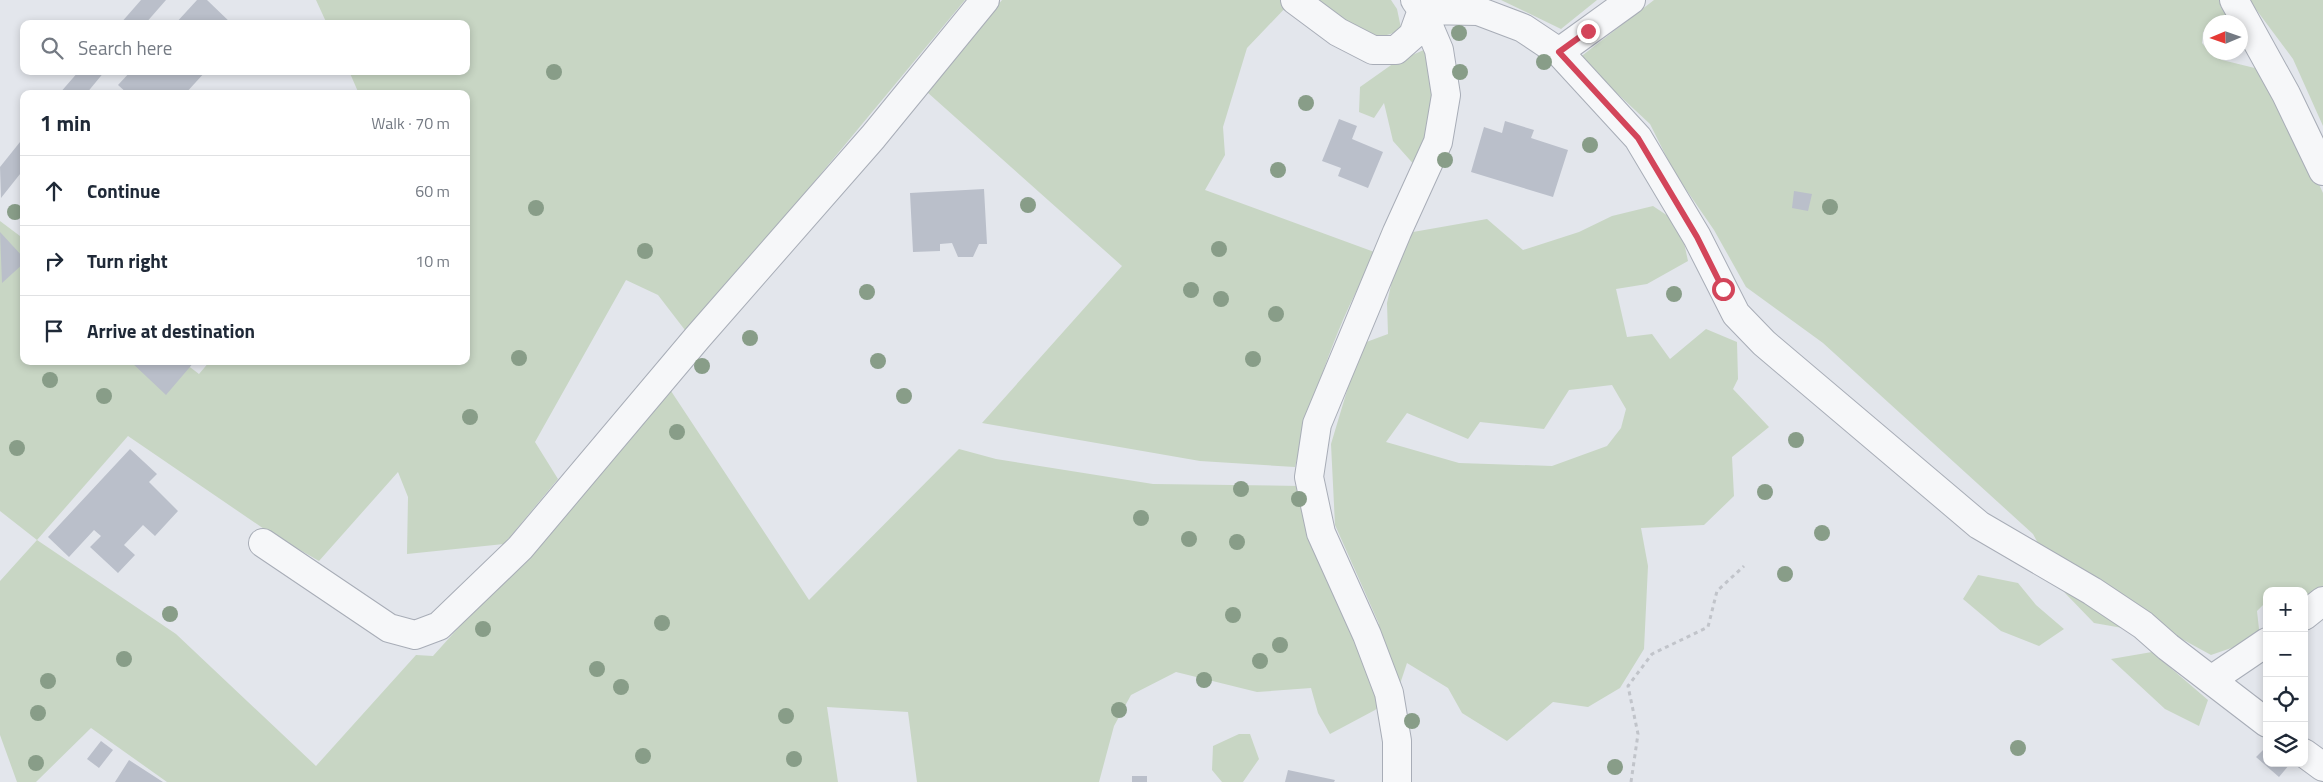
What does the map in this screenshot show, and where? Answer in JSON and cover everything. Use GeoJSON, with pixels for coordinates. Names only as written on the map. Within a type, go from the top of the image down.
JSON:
{"type":"FeatureCollection","features":[{"type":"Feature","properties":{"kind":"street"},"geometry":{"type":"LineString","coordinates":[[263,543],[389,628],[415,636],[439,626],[520,548],[696,338],[873,138],[985,0]]}},
{"type":"Feature","properties":{"kind":"street"},"geometry":{"type":"LineString","coordinates":[[1295,0],[1338,32],[1373,50],[1396,50],[1413,34],[1418,5]]}},
{"type":"Feature","properties":{"kind":"street"},"geometry":{"type":"LineString","coordinates":[[1559,52],[1631,0]]}},
{"type":"Feature","properties":{"kind":"street"},"geometry":{"type":"LineString","coordinates":[[2234,0],[2286,94],[2323,171]]}},
{"type":"Feature","properties":{"kind":"street"},"geometry":{"type":"LineString","coordinates":[[1418,5],[1478,11],[1523,28],[1559,52],[1638,138],[1697,237],[1736,314],[1764,343],[1979,524],[2092,591],[2143,625],[2266,722]]}},
{"type":"Feature","properties":{"kind":"street"},"geometry":{"type":"LineString","coordinates":[[1397,782],[1398,741],[1389,693],[1367,634],[1321,533],[1308,477],[1317,424],[1323,408],[1397,232],[1438,142],[1446,95],[1439,50],[1418,5]]}},
{"type":"Feature","properties":{"kind":"street"},"geometry":{"type":"LineString","coordinates":[[2308,613],[2323,602]]}},
{"type":"Feature","properties":{"kind":"street"},"geometry":{"type":"LineString","coordinates":[[2211,680],[2263,645]]}},
{"type":"Feature","properties":{"kind":"street"},"geometry":{"type":"LineString","coordinates":[[2308,755],[2323,767]]}},
{"type":"Feature","properties":{"kind":"path"},"geometry":{"type":"LineString","coordinates":[[1631,782],[1638,734],[1628,686],[1652,654],[1708,627],[1716,590],[1744,566]]}},
{"type":"Feature","properties":{"kind":"green space"},"geometry":{"type":"Polygon","coordinates":[[[316,0],[965,0],[688,334],[658,295],[626,280],[535,442],[558,479],[504,544],[407,554],[408,497],[398,472],[319,561],[267,531],[128,436],[37,540],[0,511],[0,221],[20,236],[20,365],[187,365],[199,374],[207,365],[470,365],[470,90],[357,90],[351,75],[470,75],[470,20],[325,20],[316,0]]]}},
{"type":"Feature","properties":{"kind":"green space"},"geometry":{"type":"Polygon","coordinates":[[[1002,0],[1283,0],[1289,4],[1247,48],[1223,127],[1225,155],[1205,190],[1377,253],[1350,305],[1328,357],[1310,411],[1295,467],[1200,461],[982,423],[1122,266],[927,92],[1002,0]]]}},
{"type":"Feature","properties":{"kind":"green space"},"geometry":{"type":"Polygon","coordinates":[[[1317,0],[1391,0],[1397,9],[1401,28],[1390,34],[1379,36],[1368,34],[1346,22],[1317,0]]]}},
{"type":"Feature","properties":{"kind":"green space"},"geometry":{"type":"Polygon","coordinates":[[[1501,0],[1597,0],[1561,29],[1501,0]]]}},
{"type":"Feature","properties":{"kind":"green space"},"geometry":{"type":"Polygon","coordinates":[[[1654,0],[2219,0],[2230,15],[2203,15],[2203,60],[2222,60],[2267,71],[2323,193],[2323,599],[2308,605],[2308,587],[2263,587],[2263,605],[2257,611],[2260,638],[2211,655],[2180,638],[2094,623],[2065,593],[2033,534],[1823,343],[1746,287],[1714,230],[1674,172],[1650,124],[1579,58],[1654,0]]]}},
{"type":"Feature","properties":{"kind":"green space"},"geometry":{"type":"Polygon","coordinates":[[[2249,0],[2323,0],[2323,126],[2293,59],[2249,0]]]}},
{"type":"Feature","properties":{"kind":"green space"},"geometry":{"type":"Polygon","coordinates":[[[1426,49],[1434,78],[1429,144],[1417,168],[1393,141],[1384,103],[1374,118],[1359,112],[1360,87],[1394,63],[1426,49]]]}},
{"type":"Feature","properties":{"kind":"green space"},"geometry":{"type":"Polygon","coordinates":[[[1653,206],[1680,224],[1688,261],[1647,284],[1616,289],[1627,337],[1652,334],[1670,359],[1706,329],[1737,342],[1738,379],[1733,389],[1769,427],[1732,457],[1734,496],[1704,525],[1641,528],[1648,566],[1644,649],[1620,688],[1588,707],[1553,702],[1507,741],[1462,713],[1448,688],[1407,663],[1398,690],[1375,710],[1330,734],[1318,713],[1311,688],[1257,692],[1176,672],[1131,695],[1114,726],[1099,782],[917,782],[908,712],[827,707],[838,782],[167,782],[91,728],[36,782],[17,782],[0,735],[0,581],[37,540],[176,634],[316,766],[416,655],[433,656],[671,391],[809,600],[959,449],[996,459],[1153,484],[1301,486],[1311,541],[1340,611],[1379,624],[1335,525],[1331,444],[1361,344],[1388,334],[1387,303],[1397,258],[1413,232],[1487,219],[1523,250],[1579,232],[1612,216],[1653,206]],[[1612,385],[1569,390],[1544,429],[1480,422],[1468,439],[1407,413],[1386,442],[1459,463],[1552,466],[1607,446],[1621,428],[1626,409],[1612,385]]]}},
{"type":"Feature","properties":{"kind":"green space"},"geometry":{"type":"Polygon","coordinates":[[[1978,575],[2018,583],[2036,605],[2064,629],[2039,646],[2001,631],[1963,599],[1978,575]]]}},
{"type":"Feature","properties":{"kind":"green space"},"geometry":{"type":"Polygon","coordinates":[[[2152,652],[2208,700],[2199,726],[2165,709],[2111,659],[2152,652]]]}},
{"type":"Feature","properties":{"kind":"green space"},"geometry":{"type":"Polygon","coordinates":[[[1239,734],[1250,734],[1259,759],[1243,782],[1222,782],[1212,770],[1213,746],[1239,734]]]}},
{"type":"Feature","properties":{"kind":"building"},"geometry":{"type":"Polygon","coordinates":[[[141,0],[166,0],[148,20],[124,20],[141,0]]]}},
{"type":"Feature","properties":{"kind":"building"},"geometry":{"type":"Polygon","coordinates":[[[197,0],[207,0],[228,20],[179,20],[197,0]]]}},
{"type":"Feature","properties":{"kind":"building"},"geometry":{"type":"Polygon","coordinates":[[[76,75],[102,75],[89,90],[62,90],[76,75]]]}},
{"type":"Feature","properties":{"kind":"building"},"geometry":{"type":"Polygon","coordinates":[[[127,75],[202,75],[189,90],[124,90],[118,85],[127,75]]]}},
{"type":"Feature","properties":{"kind":"building"},"geometry":{"type":"Polygon","coordinates":[[[1339,119],[1357,126],[1352,139],[1383,152],[1368,188],[1338,176],[1341,168],[1322,161],[1339,119]]]}},
{"type":"Feature","properties":{"kind":"building"},"geometry":{"type":"Polygon","coordinates":[[[1505,121],[1534,130],[1531,138],[1568,150],[1553,197],[1471,172],[1484,127],[1502,133],[1505,121]]]}},
{"type":"Feature","properties":{"kind":"building"},"geometry":{"type":"Polygon","coordinates":[[[20,142],[20,174],[1,198],[0,167],[20,142]]]}},
{"type":"Feature","properties":{"kind":"building"},"geometry":{"type":"Polygon","coordinates":[[[984,189],[987,244],[979,244],[973,257],[958,257],[952,243],[940,244],[940,251],[913,252],[910,193],[984,189]]]}},
{"type":"Feature","properties":{"kind":"building"},"geometry":{"type":"Polygon","coordinates":[[[1794,191],[1812,194],[1808,211],[1792,208],[1794,191]]]}},
{"type":"Feature","properties":{"kind":"building"},"geometry":{"type":"Polygon","coordinates":[[[0,232],[20,254],[20,267],[2,283],[0,232]]]}},
{"type":"Feature","properties":{"kind":"building"},"geometry":{"type":"Polygon","coordinates":[[[134,365],[192,365],[166,395],[134,365]]]}},
{"type":"Feature","properties":{"kind":"building"},"geometry":{"type":"Polygon","coordinates":[[[130,449],[157,474],[149,482],[178,511],[155,536],[143,525],[124,545],[135,555],[118,573],[90,547],[101,536],[94,530],[69,557],[48,537],[130,449]]]}},
{"type":"Feature","properties":{"kind":"building"},"geometry":{"type":"Polygon","coordinates":[[[101,741],[113,750],[99,768],[87,759],[101,741]]]}},
{"type":"Feature","properties":{"kind":"building"},"geometry":{"type":"Polygon","coordinates":[[[2263,750],[2263,763],[2256,757],[2263,750]]]}},
{"type":"Feature","properties":{"kind":"building"},"geometry":{"type":"Polygon","coordinates":[[[129,760],[163,782],[115,782],[129,760]]]}},
{"type":"Feature","properties":{"kind":"building"},"geometry":{"type":"Polygon","coordinates":[[[2268,767],[2287,767],[2279,777],[2268,767]]]}},
{"type":"Feature","properties":{"kind":"building"},"geometry":{"type":"Polygon","coordinates":[[[1288,770],[1335,780],[1334,782],[1285,782],[1288,770]]]}},
{"type":"Feature","properties":{"kind":"building"},"geometry":{"type":"Polygon","coordinates":[[[1132,776],[1147,776],[1147,782],[1132,782],[1132,776]]]}},
{"type":"Feature","properties":{"kind":"route"},"geometry":{"type":"LineString","coordinates":[[1588,31],[1559,52],[1638,138],[1670,189],[1723,289]]}}]}
